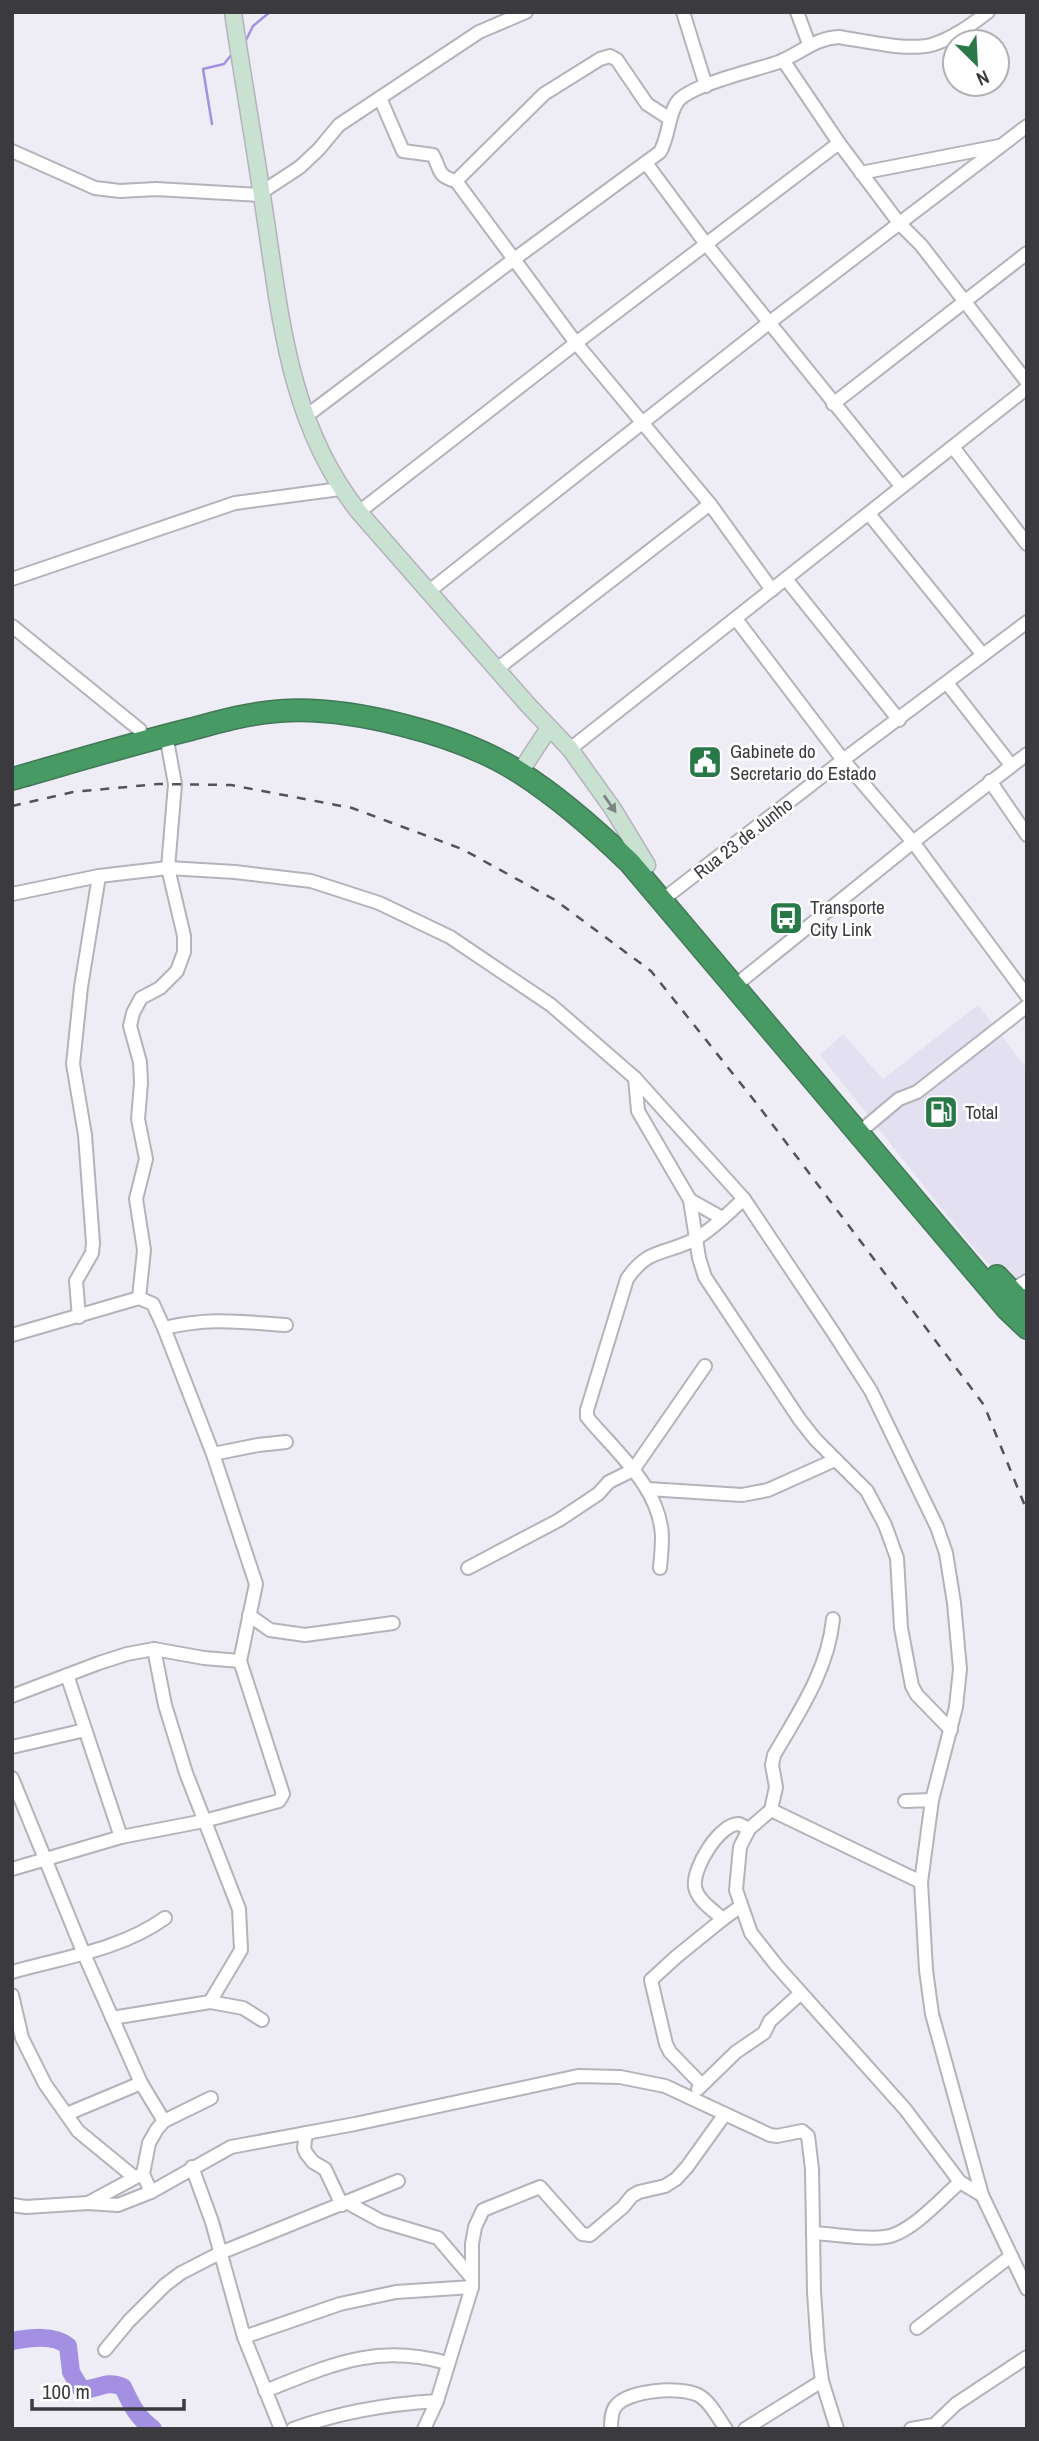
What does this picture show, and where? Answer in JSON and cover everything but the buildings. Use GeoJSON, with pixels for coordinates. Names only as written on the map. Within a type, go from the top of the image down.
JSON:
{"type":"FeatureCollection","features":[{"type":"Feature","properties":{"kind":"highway"},"geometry":{"type":"LineString","coordinates":[[12,766],[245,702],[278,698],[351,703],[436,722],[526,763],[576,797],[647,864],[666,898],[1012,1290],[1027,1328]]}},
{"type":"Feature","properties":{"kind":"highway"},"geometry":{"type":"LineString","coordinates":[[12,779],[166,735],[245,715],[281,710],[351,715],[434,734],[517,771],[592,826],[666,898],[743,980],[1027,1308]]}},
{"type":"Feature","properties":{"kind":"street"},"geometry":{"type":"LineString","coordinates":[[233,12],[288,354],[305,417],[316,445],[341,489],[359,512],[570,749],[619,818],[647,864]]}},
{"type":"Feature","properties":{"kind":"street"},"geometry":{"type":"LineString","coordinates":[[12,151],[96,188],[120,191],[156,189],[262,193],[300,167],[339,125],[479,33],[526,12]]}},
{"type":"Feature","properties":{"kind":"street"},"geometry":{"type":"LineString","coordinates":[[683,12],[706,86]]}},
{"type":"Feature","properties":{"kind":"street"},"geometry":{"type":"LineString","coordinates":[[797,12],[809,44]]}},
{"type":"Feature","properties":{"kind":"street"},"geometry":{"type":"LineString","coordinates":[[305,417],[660,152],[667,141],[670,119],[676,103],[684,96],[783,60],[809,44],[827,37],[915,47],[931,45],[945,40],[988,12]]}},
{"type":"Feature","properties":{"kind":"street"},"geometry":{"type":"LineString","coordinates":[[456,180],[544,94],[600,58],[610,55],[617,60],[647,104],[670,119]]}},
{"type":"Feature","properties":{"kind":"street"},"geometry":{"type":"LineString","coordinates":[[783,60],[861,173],[899,223],[921,245],[965,300],[1027,382]]}},
{"type":"Feature","properties":{"kind":"street"},"geometry":{"type":"LineString","coordinates":[[380,98],[403,151],[433,155],[440,174],[456,180],[576,343],[709,504],[772,590]]}},
{"type":"Feature","properties":{"kind":"street"},"geometry":{"type":"LineString","coordinates":[[428,592],[770,322],[1027,126]]}},
{"type":"Feature","properties":{"kind":"street"},"geometry":{"type":"LineString","coordinates":[[359,512],[839,143]]}},
{"type":"Feature","properties":{"kind":"street"},"geometry":{"type":"LineString","coordinates":[[861,173],[1002,145]]}},
{"type":"Feature","properties":{"kind":"street"},"geometry":{"type":"LineString","coordinates":[[646,163],[706,244],[901,486]]}},
{"type":"Feature","properties":{"kind":"street"},"geometry":{"type":"LineString","coordinates":[[833,404],[1027,253]]}},
{"type":"Feature","properties":{"kind":"street"},"geometry":{"type":"LineString","coordinates":[[570,749],[1027,388]]}},
{"type":"Feature","properties":{"kind":"street"},"geometry":{"type":"LineString","coordinates":[[953,447],[1027,544]]}},
{"type":"Feature","properties":{"kind":"street"},"geometry":{"type":"LineString","coordinates":[[12,579],[235,503],[341,489]]}},
{"type":"Feature","properties":{"kind":"street"},"geometry":{"type":"LineString","coordinates":[[498,669],[709,504]]}},
{"type":"Feature","properties":{"kind":"street"},"geometry":{"type":"LineString","coordinates":[[869,514],[983,655]]}},
{"type":"Feature","properties":{"kind":"street"},"geometry":{"type":"LineString","coordinates":[[786,579],[899,720]]}},
{"type":"Feature","properties":{"kind":"street"},"geometry":{"type":"LineString","coordinates":[[736,619],[843,760],[912,842],[1027,996]]}},
{"type":"Feature","properties":{"kind":"street","name":"Rua 23 de Junho"},"geometry":{"type":"LineString","coordinates":[[666,898],[843,760],[1027,622]]}},
{"type":"Feature","properties":{"kind":"street"},"geometry":{"type":"LineString","coordinates":[[12,626],[140,730]]}},
{"type":"Feature","properties":{"kind":"street"},"geometry":{"type":"LineString","coordinates":[[947,683],[1011,765]]}},
{"type":"Feature","properties":{"kind":"street"},"geometry":{"type":"LineString","coordinates":[[526,763],[550,728]]}},
{"type":"Feature","properties":{"kind":"street"},"geometry":{"type":"LineString","coordinates":[[139,1298],[144,1250],[136,1199],[146,1159],[138,1119],[140,1062],[130,1026],[133,1013],[141,999],[160,988],[177,971],[184,952],[184,936],[168,868],[174,785],[166,735]]}},
{"type":"Feature","properties":{"kind":"street"},"geometry":{"type":"LineString","coordinates":[[743,980],[912,842],[1027,754]]}},
{"type":"Feature","properties":{"kind":"street"},"geometry":{"type":"LineString","coordinates":[[990,781],[1027,835]]}},
{"type":"Feature","properties":{"kind":"street"},"geometry":{"type":"LineString","coordinates":[[12,894],[99,876],[168,868],[312,881],[379,902],[450,937],[551,1005],[635,1078],[744,1199],[871,1391],[937,1527],[948,1566],[960,1669],[951,1730],[932,1800],[920,1882],[926,1970],[932,2014],[982,2195],[1027,2289]]}},
{"type":"Feature","properties":{"kind":"street"},"geometry":{"type":"LineString","coordinates":[[79,1317],[76,1281],[92,1253],[93,1244],[85,1135],[73,1064],[81,987],[99,876]]}},
{"type":"Feature","properties":{"kind":"street"},"geometry":{"type":"LineString","coordinates":[[867,1125],[899,1100],[917,1092],[1027,1006]]}},
{"type":"Feature","properties":{"kind":"street"},"geometry":{"type":"LineString","coordinates":[[635,1078],[638,1111],[690,1200],[705,1277],[800,1420],[867,1491],[885,1525],[897,1558],[901,1628],[912,1686],[917,1695],[951,1730]]}},
{"type":"Feature","properties":{"kind":"street"},"geometry":{"type":"LineString","coordinates":[[660,1568],[661,1525],[648,1489],[587,1417],[587,1410],[627,1279],[643,1259],[696,1239],[744,1199]]}},
{"type":"Feature","properties":{"kind":"street"},"geometry":{"type":"LineString","coordinates":[[690,1200],[722,1218]]}},
{"type":"Feature","properties":{"kind":"street"},"geometry":{"type":"LineString","coordinates":[[12,1335],[139,1298],[153,1304],[213,1454],[256,1584],[240,1661],[283,1794],[282,1799],[204,1821],[121,1837],[12,1869]]}},
{"type":"Feature","properties":{"kind":"street"},"geometry":{"type":"LineString","coordinates":[[164,1328],[192,1321],[221,1319],[286,1325]]}},
{"type":"Feature","properties":{"kind":"street"},"geometry":{"type":"LineString","coordinates":[[468,1568],[559,1520],[598,1494],[609,1482],[633,1470],[705,1366]]}},
{"type":"Feature","properties":{"kind":"street"},"geometry":{"type":"LineString","coordinates":[[213,1454],[286,1442]]}},
{"type":"Feature","properties":{"kind":"street"},"geometry":{"type":"LineString","coordinates":[[648,1489],[742,1494],[768,1490],[835,1460]]}},
{"type":"Feature","properties":{"kind":"street"},"geometry":{"type":"LineString","coordinates":[[249,1615],[270,1630],[305,1635],[393,1623]]}},
{"type":"Feature","properties":{"kind":"street"},"geometry":{"type":"LineString","coordinates":[[833,1619],[831,1638],[823,1664],[811,1691],[774,1755],[772,1765],[776,1787],[771,1810],[749,1829],[740,1847],[736,1890],[751,1933],[905,2109],[960,2182],[982,2195]]}},
{"type":"Feature","properties":{"kind":"street"},"geometry":{"type":"LineString","coordinates":[[12,1696],[127,1654],[154,1649],[240,1661]]}},
{"type":"Feature","properties":{"kind":"street"},"geometry":{"type":"LineString","coordinates":[[154,1649],[165,1705],[204,1821],[239,1909],[241,1950],[210,2002]]}},
{"type":"Feature","properties":{"kind":"street"},"geometry":{"type":"LineString","coordinates":[[67,1675],[121,1837]]}},
{"type":"Feature","properties":{"kind":"street"},"geometry":{"type":"LineString","coordinates":[[12,1747],[85,1730]]}},
{"type":"Feature","properties":{"kind":"street"},"geometry":{"type":"LineString","coordinates":[[12,1778],[84,1954],[141,2083],[164,2121]]}},
{"type":"Feature","properties":{"kind":"street"},"geometry":{"type":"LineString","coordinates":[[905,1801],[932,1800]]}},
{"type":"Feature","properties":{"kind":"street"},"geometry":{"type":"LineString","coordinates":[[771,1810],[920,1882]]}},
{"type":"Feature","properties":{"kind":"street"},"geometry":{"type":"LineString","coordinates":[[723,1919],[699,1897],[695,1878],[706,1853],[727,1826],[739,1824],[749,1829]]}},
{"type":"Feature","properties":{"kind":"street"},"geometry":{"type":"LineString","coordinates":[[701,2084],[670,2052],[666,2044],[651,1980],[741,1906]]}},
{"type":"Feature","properties":{"kind":"street"},"geometry":{"type":"LineString","coordinates":[[12,1972],[84,1954],[145,1933],[165,1918]]}},
{"type":"Feature","properties":{"kind":"street"},"geometry":{"type":"LineString","coordinates":[[691,2097],[701,2084],[736,2052],[764,2033],[770,2021],[801,1993]]}},
{"type":"Feature","properties":{"kind":"street"},"geometry":{"type":"LineString","coordinates":[[12,1995],[22,2038],[32,2061],[78,2131],[92,2145],[138,2176],[151,2192]]}},
{"type":"Feature","properties":{"kind":"street"},"geometry":{"type":"LineString","coordinates":[[113,2018],[210,2002],[243,2008],[262,2020]]}},
{"type":"Feature","properties":{"kind":"street"},"geometry":{"type":"LineString","coordinates":[[12,2205],[118,2205],[151,2192],[231,2147],[578,2076],[620,2077],[666,2086],[770,2136],[803,2132],[808,2136],[812,2169],[814,2292],[822,2382],[837,2429]]}},
{"type":"Feature","properties":{"kind":"street"},"geometry":{"type":"LineString","coordinates":[[67,2115],[141,2083]]}},
{"type":"Feature","properties":{"kind":"street"},"geometry":{"type":"LineString","coordinates":[[88,2203],[138,2176],[149,2143],[164,2121],[211,2098]]}},
{"type":"Feature","properties":{"kind":"street"},"geometry":{"type":"LineString","coordinates":[[424,2429],[437,2401],[472,2283],[472,2244],[482,2210],[540,2187],[582,2234],[590,2235],[632,2196],[665,2186],[676,2179],[725,2114]]}},
{"type":"Feature","properties":{"kind":"street"},"geometry":{"type":"LineString","coordinates":[[306,2133],[306,2153],[313,2162],[326,2169],[345,2204],[381,2221],[438,2238],[472,2283]]}},
{"type":"Feature","properties":{"kind":"street"},"geometry":{"type":"LineString","coordinates":[[192,2167],[212,2222],[244,2337],[281,2429]]}},
{"type":"Feature","properties":{"kind":"street"},"geometry":{"type":"LineString","coordinates":[[105,2350],[129,2321],[181,2273],[220,2253],[398,2181]]}},
{"type":"Feature","properties":{"kind":"street"},"geometry":{"type":"LineString","coordinates":[[813,2233],[884,2238],[898,2234],[960,2182]]}},
{"type":"Feature","properties":{"kind":"street"},"geometry":{"type":"LineString","coordinates":[[917,2328],[1010,2256]]}},
{"type":"Feature","properties":{"kind":"street"},"geometry":{"type":"LineString","coordinates":[[244,2337],[340,2304],[396,2292],[472,2283]]}},
{"type":"Feature","properties":{"kind":"street"},"geometry":{"type":"LineString","coordinates":[[265,2391],[348,2360],[409,2354],[447,2363]]}},
{"type":"Feature","properties":{"kind":"street"},"geometry":{"type":"LineString","coordinates":[[911,2429],[934,2425],[956,2404],[1027,2357]]}},
{"type":"Feature","properties":{"kind":"street"},"geometry":{"type":"LineString","coordinates":[[745,2429],[822,2382]]}},
{"type":"Feature","properties":{"kind":"street"},"geometry":{"type":"LineString","coordinates":[[611,2429],[612,2411],[620,2402],[641,2394],[667,2389],[697,2395],[714,2411],[726,2429]]}},
{"type":"Feature","properties":{"kind":"street"},"geometry":{"type":"LineString","coordinates":[[293,2429],[320,2419],[391,2404],[437,2401]]}},
{"type":"Feature","properties":{"kind":"shaded area"},"geometry":{"type":"Polygon","coordinates":[[[978,1005],[1027,1069],[1027,1306],[966,1239],[820,1055],[843,1034],[883,1079],[978,1005]]]}},
{"type":"Feature","properties":{"kind":"waterway"},"geometry":{"type":"LineString","coordinates":[[245,42],[253,26],[270,12]]}},
{"type":"Feature","properties":{"kind":"waterway"},"geometry":{"type":"LineString","coordinates":[[212,124],[203,69],[224,64],[232,54]]}},
{"type":"Feature","properties":{"kind":"waterway"},"geometry":{"type":"LineString","coordinates":[[12,2341],[42,2338],[62,2342],[68,2346],[71,2372],[81,2389],[111,2384],[123,2387],[142,2420],[153,2429]]}},
{"type":"Feature","properties":{"kind":"railway"},"geometry":{"type":"LineString","coordinates":[[12,806],[73,792],[158,784],[231,785],[352,808],[462,849],[555,900],[651,971],[757,1104],[984,1405],[1027,1511]]}},
{"type":"Feature","properties":{"kind":"place","name":"Gabinete do Secretario do Estado"},"geometry":{"type":"Point","coordinates":[705,762]}},
{"type":"Feature","properties":{"kind":"place","name":"Transporte City Link"},"geometry":{"type":"Point","coordinates":[786,918]}},
{"type":"Feature","properties":{"kind":"place","name":"Total"},"geometry":{"type":"Point","coordinates":[941,1112]}}]}
